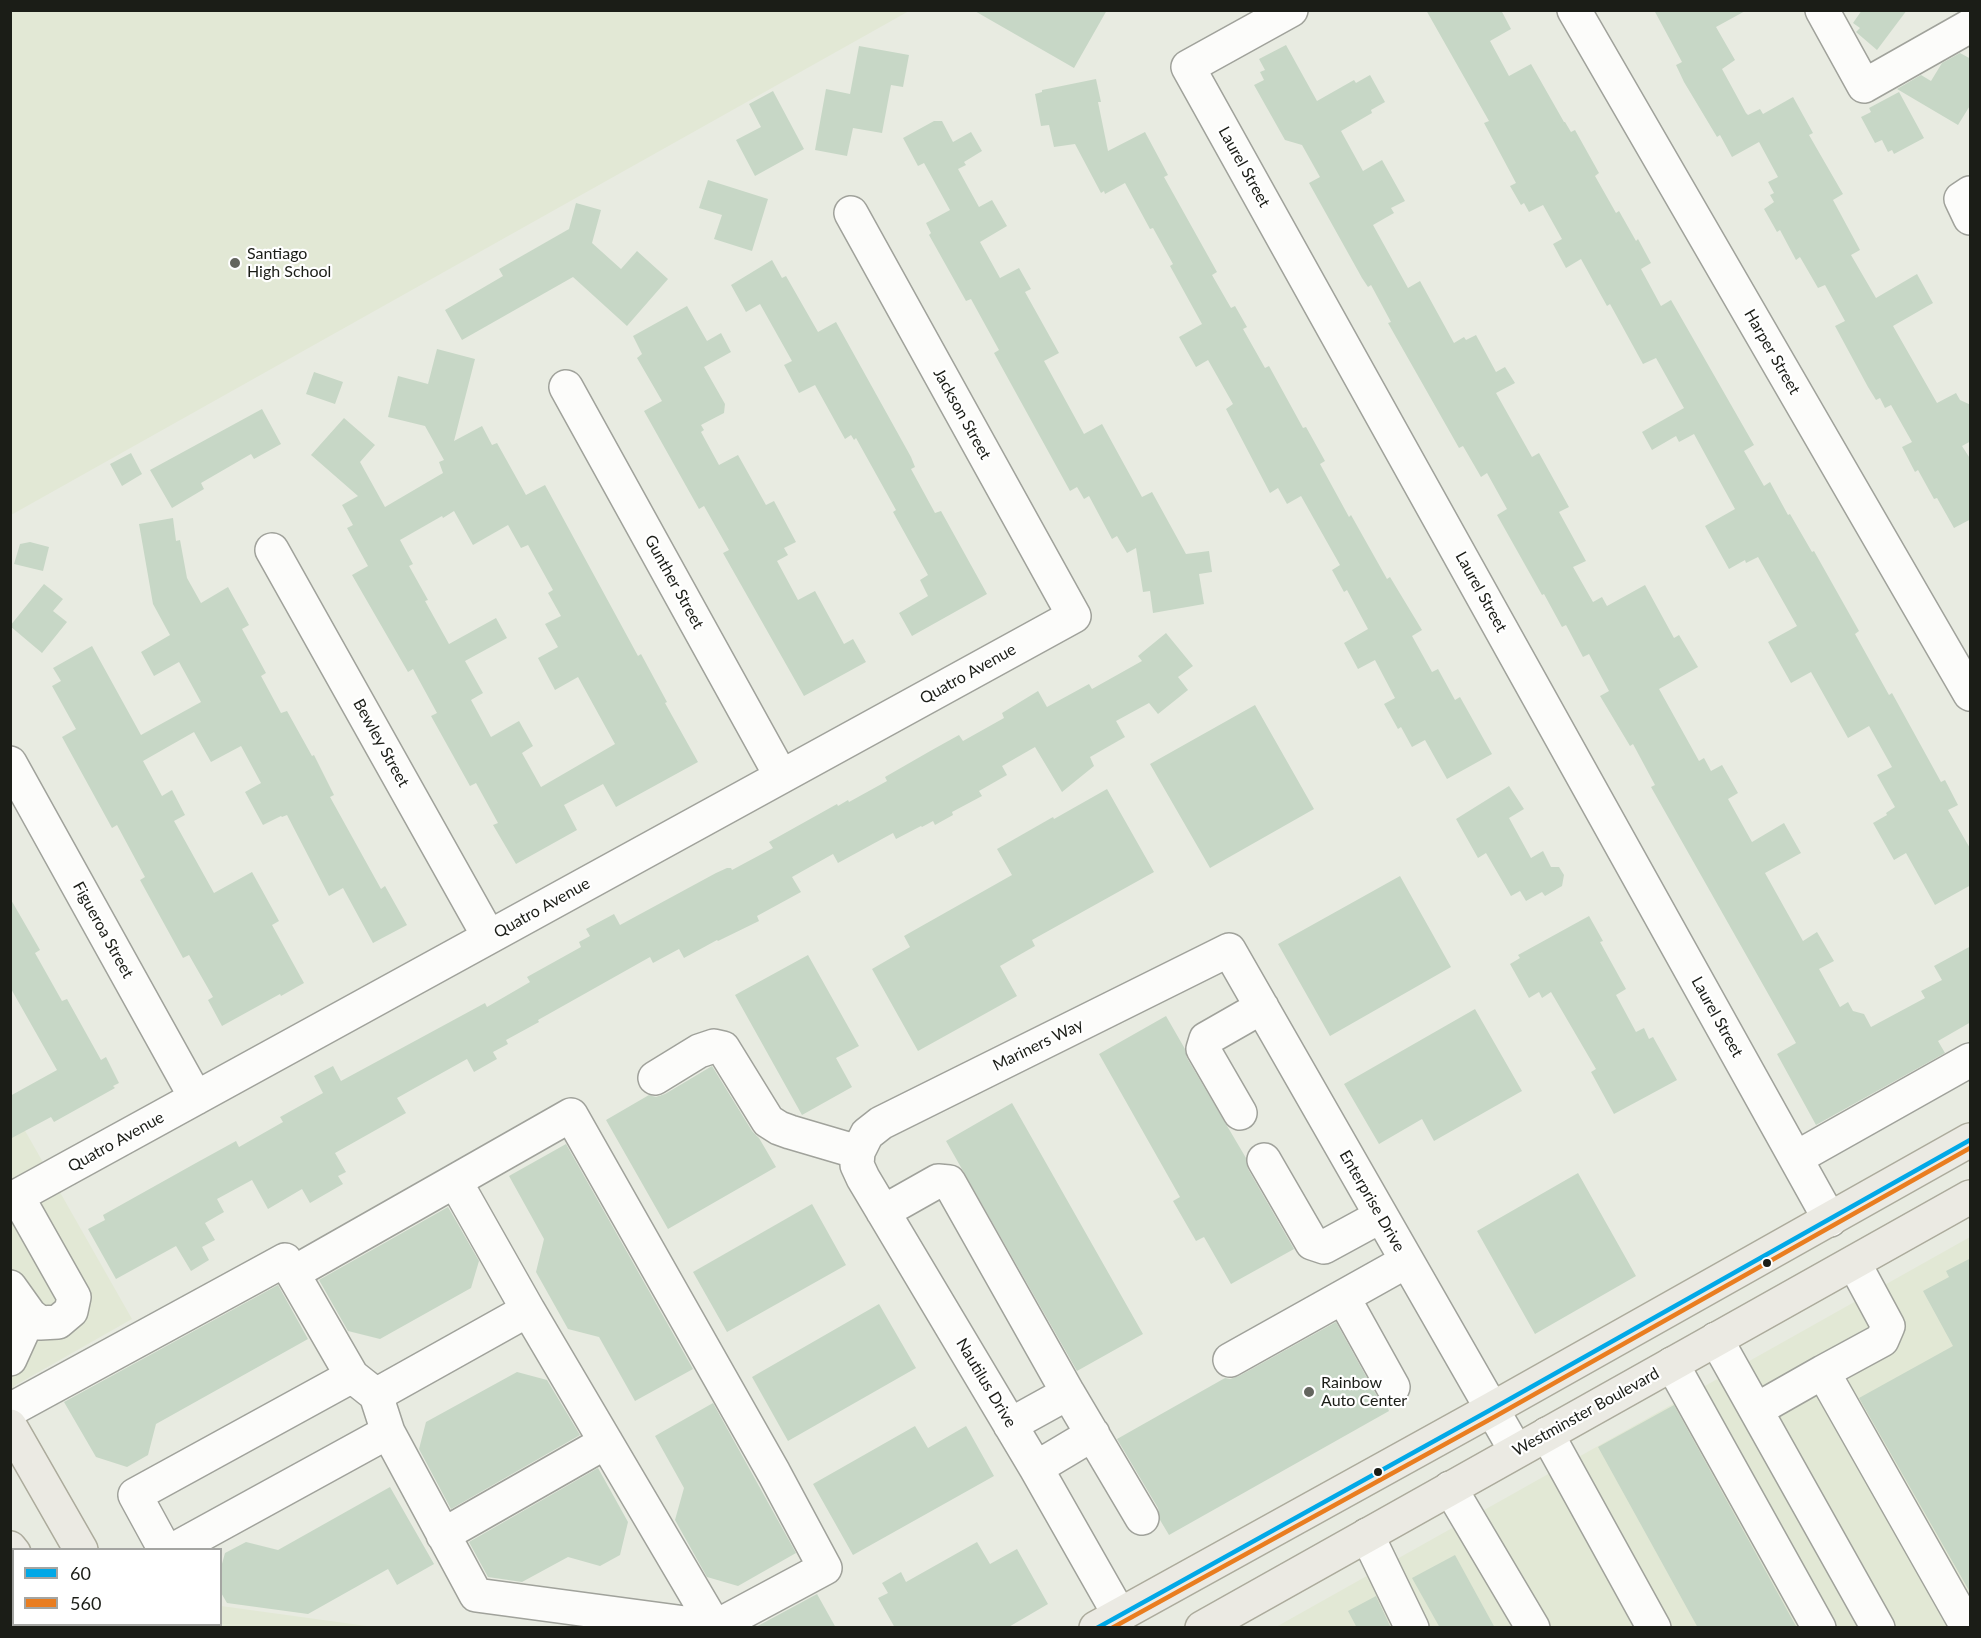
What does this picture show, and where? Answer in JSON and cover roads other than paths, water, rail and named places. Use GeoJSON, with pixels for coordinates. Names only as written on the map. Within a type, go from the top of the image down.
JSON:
{"type":"FeatureCollection","features":[{"type":"Feature","properties":{"kind":"main road"},"geometry":{"type":"LineString","coordinates":[[1107,1621],[1492,1409],[1971,1140]]}},
{"type":"Feature","properties":{"kind":"main road","name":"Westminster Boulevard"},"geometry":{"type":"LineString","coordinates":[[1202,1628],[1716,1339],[1854,1263],[1968,1204]]}},
{"type":"Feature","properties":{"kind":"main road"},"geometry":{"type":"LineString","coordinates":[[10,1426],[80,1548]]}},
{"type":"Feature","properties":{"kind":"street","name":"Laurel Street"},"geometry":{"type":"LineString","coordinates":[[1291,10],[1188,67],[1830,1220]]}},
{"type":"Feature","properties":{"kind":"street","name":"Harper Street"},"geometry":{"type":"LineString","coordinates":[[1574,10],[1971,694]]}},
{"type":"Feature","properties":{"kind":"street"},"geometry":{"type":"LineString","coordinates":[[1822,10],[1864,86],[1971,26]]}},
{"type":"Feature","properties":{"kind":"street","name":"Jackson Street"},"geometry":{"type":"LineString","coordinates":[[851,213],[1074,616]]}},
{"type":"Feature","properties":{"kind":"street","name":"Gunther Street"},"geometry":{"type":"LineString","coordinates":[[566,387],[782,776]]}},
{"type":"Feature","properties":{"kind":"street","name":"Bewley Street"},"geometry":{"type":"LineString","coordinates":[[272,550],[489,937]]}},
{"type":"Feature","properties":{"kind":"street","name":"Quatro Avenue"},"geometry":{"type":"LineString","coordinates":[[14,1198],[1074,616]]}},
{"type":"Feature","properties":{"kind":"street","name":"Figueroa Street"},"geometry":{"type":"LineString","coordinates":[[10,763],[196,1098]]}},
{"type":"Feature","properties":{"kind":"street","name":"Enterprise Drive"},"geometry":{"type":"LineString","coordinates":[[1229,950],[1516,1451]]}},
{"type":"Feature","properties":{"kind":"street","name":"Mariners Way"},"geometry":{"type":"LineString","coordinates":[[858,1152],[867,1134],[881,1123],[1229,950]]}},
{"type":"Feature","properties":{"kind":"street"},"geometry":{"type":"LineString","coordinates":[[1240,1113],[1203,1049],[1206,1039],[1262,1007]]}},
{"type":"Feature","properties":{"kind":"street"},"geometry":{"type":"LineString","coordinates":[[655,1078],[699,1051],[714,1046],[723,1048],[768,1120],[790,1132],[858,1152]]}},
{"type":"Feature","properties":{"kind":"street"},"geometry":{"type":"LineString","coordinates":[[1796,1158],[1971,1060]]}},
{"type":"Feature","properties":{"kind":"street"},"geometry":{"type":"LineString","coordinates":[[10,1410],[285,1260],[293,1273],[364,1385],[476,1595],[715,1627],[825,1568],[572,1114],[293,1273]]}},
{"type":"Feature","properties":{"kind":"street","name":"Nautilus Drive"},"geometry":{"type":"LineString","coordinates":[[858,1152],[857,1164],[863,1178],[1036,1468],[1107,1621]]}},
{"type":"Feature","properties":{"kind":"street"},"geometry":{"type":"LineString","coordinates":[[1264,1160],[1312,1243],[1323,1247],[1381,1216]]}},
{"type":"Feature","properties":{"kind":"street"},"geometry":{"type":"LineString","coordinates":[[456,1181],[528,1310],[715,1627]]}},
{"type":"Feature","properties":{"kind":"street"},"geometry":{"type":"LineString","coordinates":[[883,1212],[938,1181],[949,1182],[1068,1393],[1142,1518]]}},
{"type":"Feature","properties":{"kind":"street"},"geometry":{"type":"LineString","coordinates":[[10,1287],[30,1315],[40,1323],[58,1322],[71,1311],[74,1297],[14,1198]]}},
{"type":"Feature","properties":{"kind":"street"},"geometry":{"type":"LineString","coordinates":[[1230,1360],[1407,1261]]}},
{"type":"Feature","properties":{"kind":"street"},"geometry":{"type":"LineString","coordinates":[[1756,1410],[1882,1340],[1888,1326],[1854,1263]]}},
{"type":"Feature","properties":{"kind":"street"},"geometry":{"type":"LineString","coordinates":[[1343,1297],[1393,1387]]}},
{"type":"Feature","properties":{"kind":"street"},"geometry":{"type":"LineString","coordinates":[[164,1548],[135,1495],[364,1385],[528,1310]]}},
{"type":"Feature","properties":{"kind":"street"},"geometry":{"type":"LineString","coordinates":[[10,1359],[30,1315]]}},
{"type":"Feature","properties":{"kind":"street"},"geometry":{"type":"LineString","coordinates":[[1716,1339],[1878,1628]]}},
{"type":"Feature","properties":{"kind":"street"},"geometry":{"type":"LineString","coordinates":[[1672,1364],[1819,1628]]}},
{"type":"Feature","properties":{"kind":"street"},"geometry":{"type":"LineString","coordinates":[[1823,1372],[1968,1628]]}},
{"type":"Feature","properties":{"kind":"street"},"geometry":{"type":"LineString","coordinates":[[1011,1425],[1068,1393]]}},
{"type":"Feature","properties":{"kind":"street"},"geometry":{"type":"LineString","coordinates":[[177,1548],[388,1432]]}},
{"type":"Feature","properties":{"kind":"street"},"geometry":{"type":"LineString","coordinates":[[1036,1468],[1093,1434]]}},
{"type":"Feature","properties":{"kind":"street"},"geometry":{"type":"LineString","coordinates":[[1547,1434],[1654,1628]]}},
{"type":"Feature","properties":{"kind":"street"},"geometry":{"type":"LineString","coordinates":[[443,1535],[606,1442]]}},
{"type":"Feature","properties":{"kind":"street"},"geometry":{"type":"LineString","coordinates":[[1450,1488],[1533,1628]]}},
{"type":"Feature","properties":{"kind":"street"},"geometry":{"type":"LineString","coordinates":[[1367,1535],[1412,1628]]}},
{"type":"Feature","properties":{"kind":"place","name":"Santiago High School"},"geometry":{"type":"Point","coordinates":[235,263]}},
{"type":"Feature","properties":{"kind":"place","name":"Rainbow Auto Center"},"geometry":{"type":"Point","coordinates":[1309,1392]}}]}
